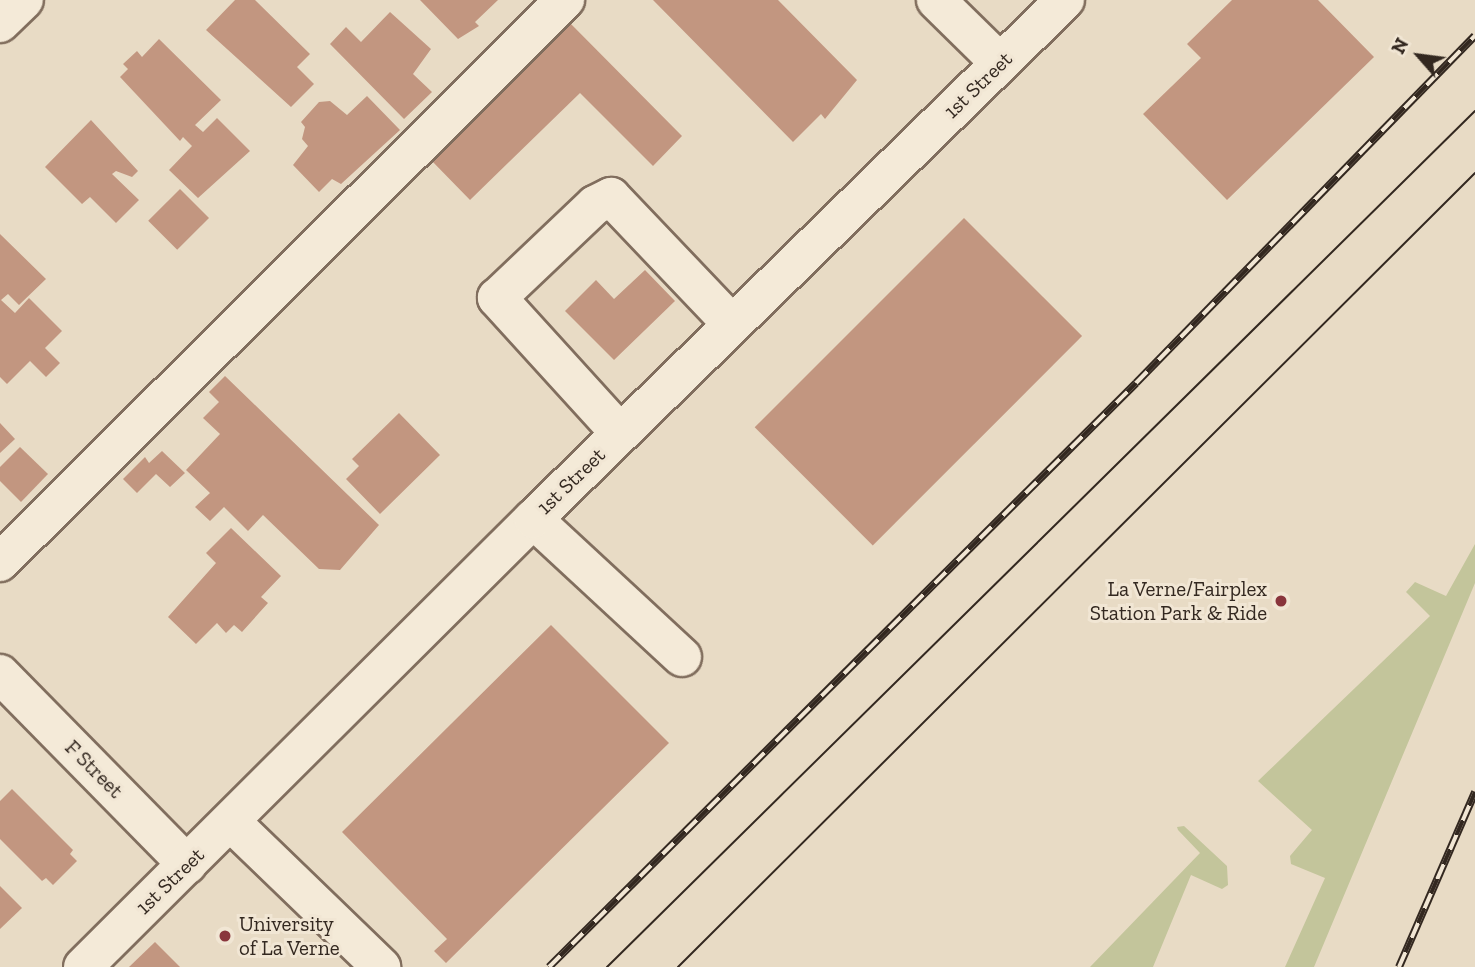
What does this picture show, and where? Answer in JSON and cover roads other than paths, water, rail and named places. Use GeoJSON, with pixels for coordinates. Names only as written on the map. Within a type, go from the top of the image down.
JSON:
{"type":"FeatureCollection","features":[{"type":"Feature","properties":{"kind":"street"},"geometry":{"type":"LineString","coordinates":[[0,23],[24,0]]}},
{"type":"Feature","properties":{"kind":"street"},"geometry":{"type":"LineString","coordinates":[[0,562],[565,0]]}},
{"type":"Feature","properties":{"kind":"street"},"geometry":{"type":"LineString","coordinates":[[936,0],[1000,64]]}},
{"type":"Feature","properties":{"kind":"street","name":"1st Street"},"geometry":{"type":"LineString","coordinates":[[83,967],[731,323],[1065,0]]}},
{"type":"Feature","properties":{"kind":"street"},"geometry":{"type":"LineString","coordinates":[[620,433],[497,298],[595,205],[611,197],[731,323]]}},
{"type":"Feature","properties":{"kind":"street"},"geometry":{"type":"LineString","coordinates":[[533,519],[682,657]]}},
{"type":"Feature","properties":{"kind":"street","name":"F Street"},"geometry":{"type":"LineString","coordinates":[[0,674],[187,864]]}},
{"type":"Feature","properties":{"kind":"street"},"geometry":{"type":"LineString","coordinates":[[231,822],[380,967]]}},
{"type":"Feature","properties":{"kind":"tram line"},"geometry":{"type":"LineString","coordinates":[[607,967],[1475,111]]}},
{"type":"Feature","properties":{"kind":"tram line"},"geometry":{"type":"LineString","coordinates":[[678,967],[1475,173]]}},
{"type":"Feature","properties":{"kind":"railway"},"geometry":{"type":"LineString","coordinates":[[549,967],[1136,383],[1475,36]]}},
{"type":"Feature","properties":{"kind":"railway"},"geometry":{"type":"LineString","coordinates":[[1399,967],[1475,792]]}},
{"type":"Feature","properties":{"kind":"place","name":"La Verne/Fairplex Station Park & Ride"},"geometry":{"type":"Point","coordinates":[1281,601]}},
{"type":"Feature","properties":{"kind":"place","name":"University of La Verne"},"geometry":{"type":"Point","coordinates":[225,936]}}]}
